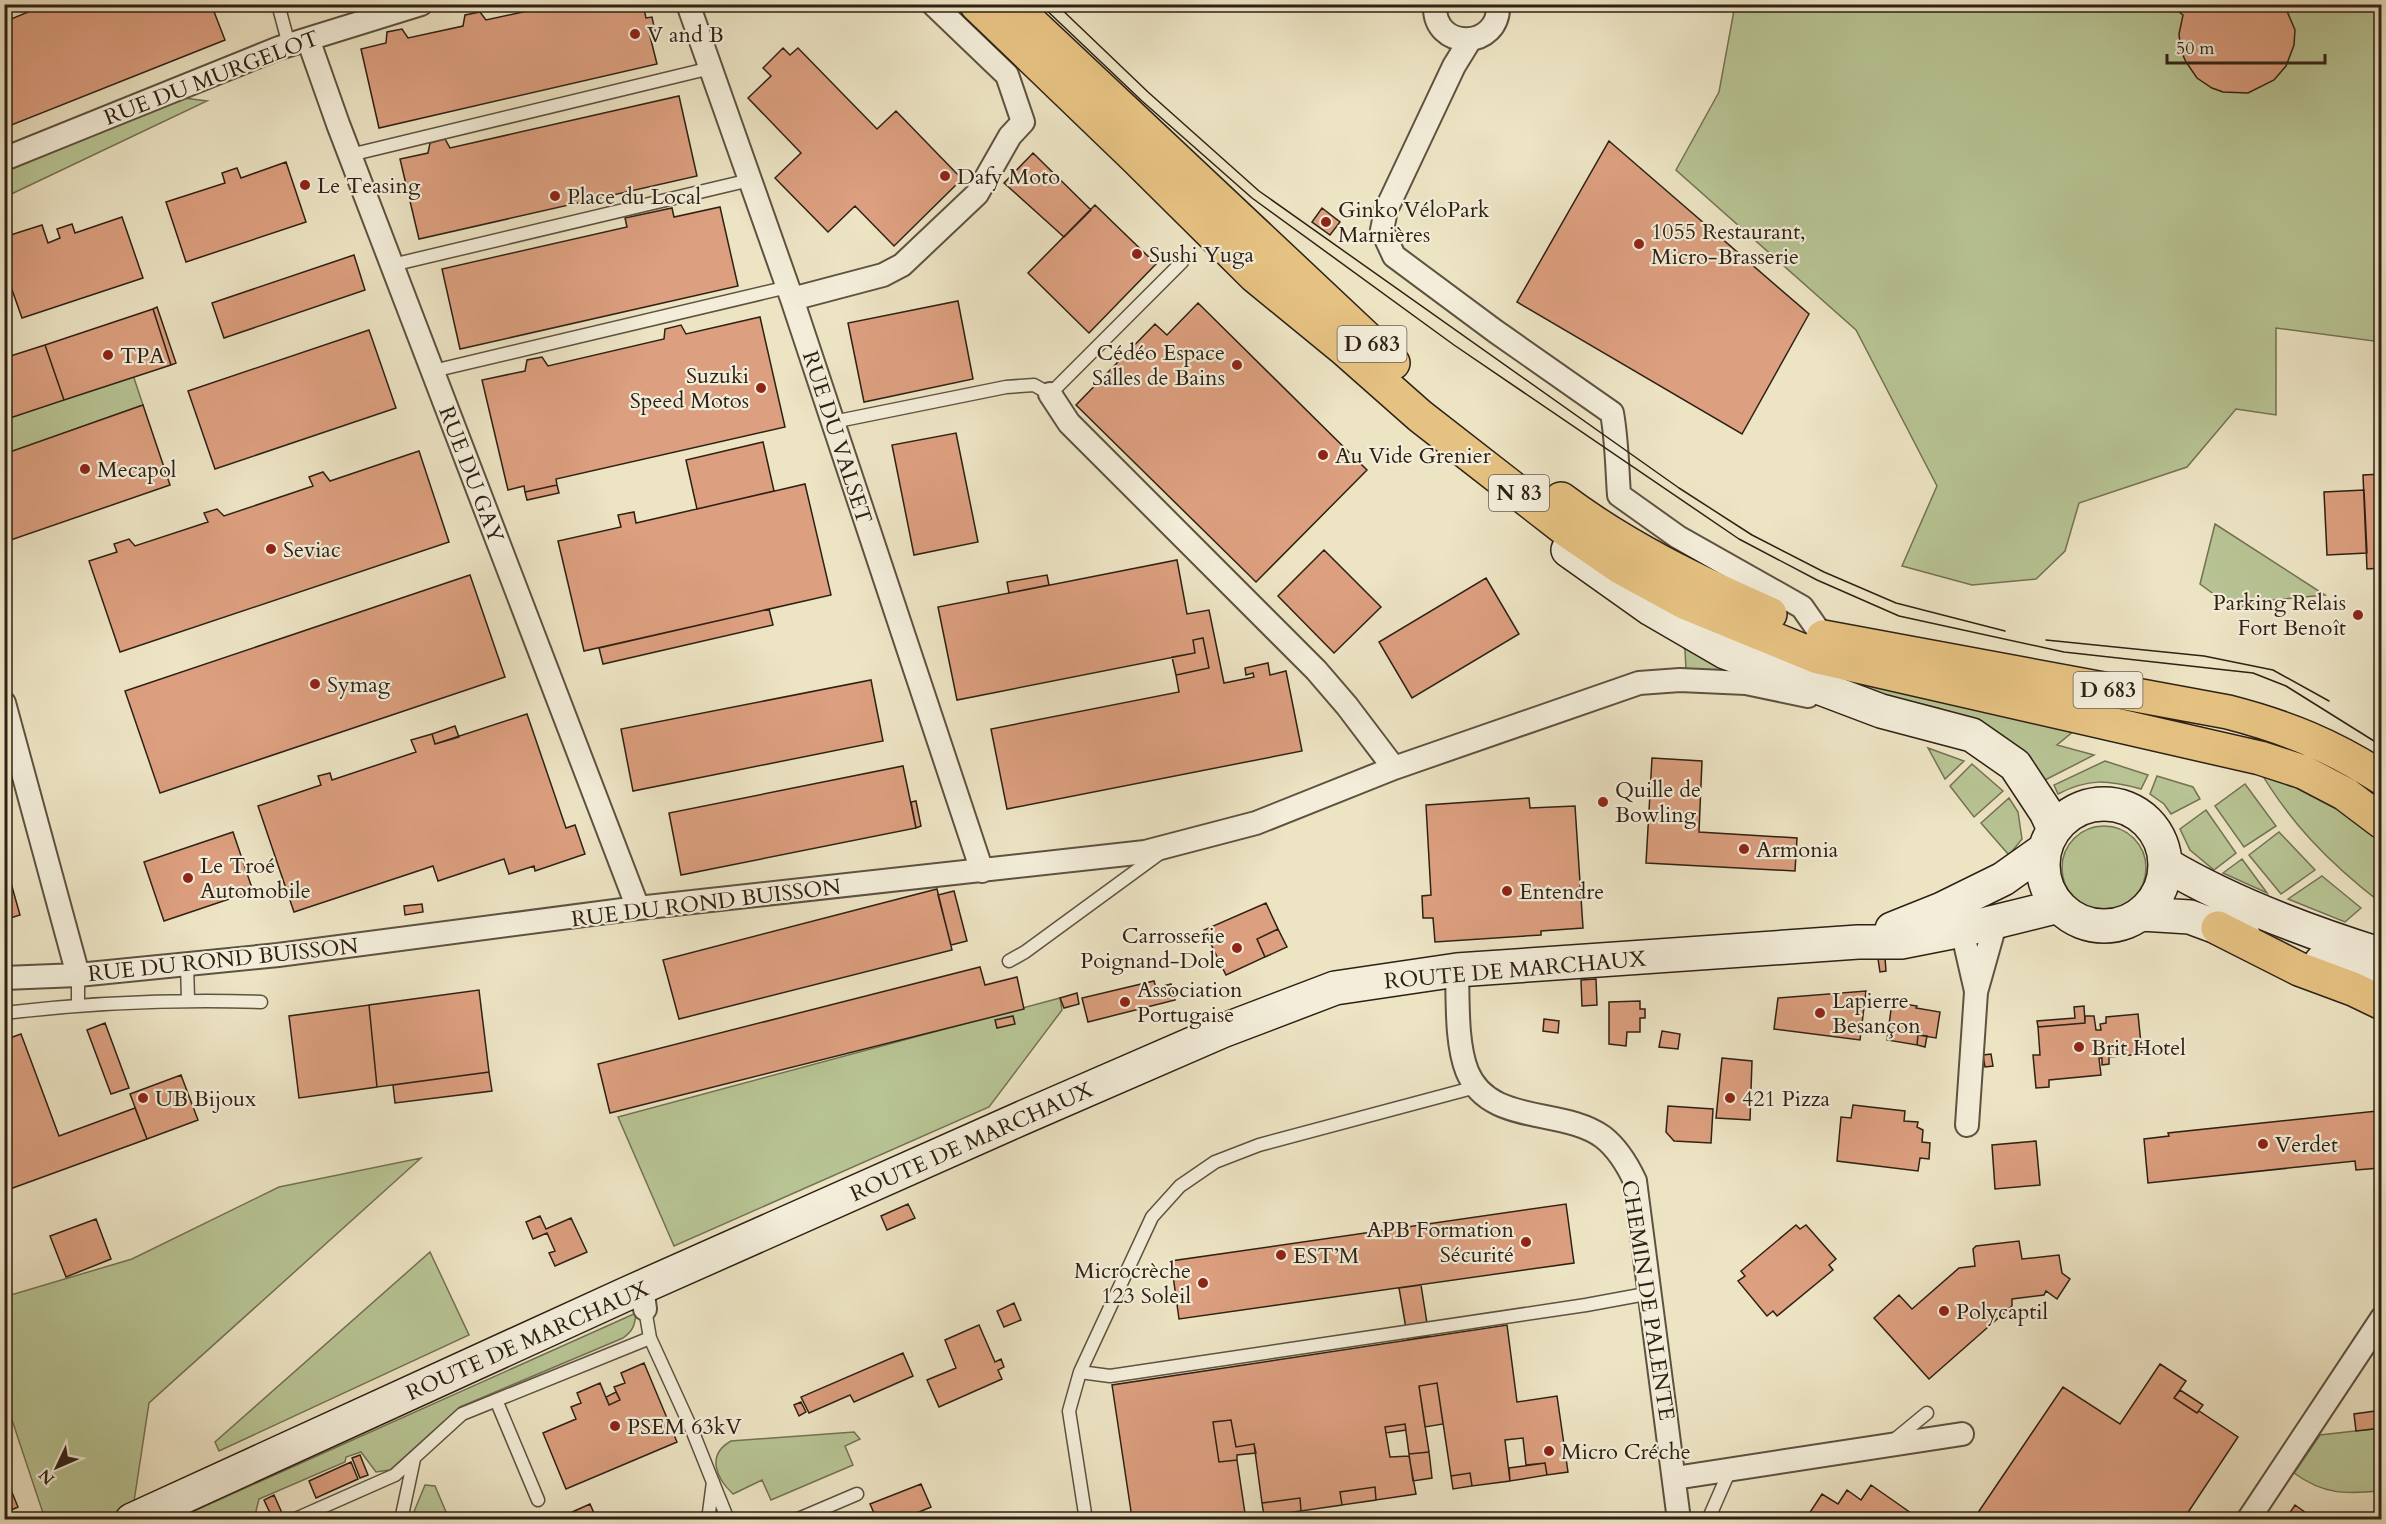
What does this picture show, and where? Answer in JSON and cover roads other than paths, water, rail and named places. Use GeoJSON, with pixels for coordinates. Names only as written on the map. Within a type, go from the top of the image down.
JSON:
{"type":"FeatureCollection","features":[{"type":"Feature","properties":{"kind":"main road","name":"D 683"},"geometry":{"type":"LineString","coordinates":[[976,4],[1255,276],[1343,348],[1420,416],[1558,544],[1651,609],[1725,652],[1881,711],[1972,735],[2015,765],[2046,812],[2049,839]]}},
{"type":"Feature","properties":{"kind":"main road","name":"D 683"},"geometry":{"type":"LineString","coordinates":[[1011,4],[1400,370],[1520,468],[1582,514],[1695,581],[1823,637],[2217,710],[2272,723],[2344,754],[2382,778]]}},
{"type":"Feature","properties":{"kind":"main road","name":"N 83"},"geometry":{"type":"LineString","coordinates":[[1420,416],[1569,532],[1620,567],[1686,603],[1818,657],[2260,758],[2303,772],[2334,788],[2382,822]]}},
{"type":"Feature","properties":{"kind":"main road"},"geometry":{"type":"LineString","coordinates":[[1823,637],[1880,656],[1994,685],[2270,745],[2353,783],[2382,805]]}},
{"type":"Feature","properties":{"kind":"main road"},"geometry":{"type":"LineString","coordinates":[[2100,803],[2118,805],[2134,811],[2155,831],[2162,847],[2165,864],[2163,883],[2154,900],[2141,914],[2126,922],[2108,926],[2090,924],[2073,918],[2059,906],[2048,890],[2043,870],[2049,839],[2066,816],[2082,807],[2100,803]]}},
{"type":"Feature","properties":{"kind":"main road","name":"ROUTE DE MARCHAUX"},"geometry":{"type":"LineString","coordinates":[[1858,942],[1942,909],[2004,879],[2049,839]]}},
{"type":"Feature","properties":{"kind":"main road"},"geometry":{"type":"LineString","coordinates":[[2165,864],[2203,885],[2272,916],[2331,939],[2382,955]]}},
{"type":"Feature","properties":{"kind":"main road","name":"ROUTE DE MARCHAUX"},"geometry":{"type":"LineString","coordinates":[[132,1520],[644,1298],[1222,1031],[1335,988],[1457,970],[1858,942],[1901,942],[1962,930],[2059,906]]}},
{"type":"Feature","properties":{"kind":"main road"},"geometry":{"type":"LineString","coordinates":[[2141,914],[2190,917],[2346,971],[2382,980]]}},
{"type":"Feature","properties":{"kind":"main road"},"geometry":{"type":"LineString","coordinates":[[2218,928],[2299,969],[2353,989],[2382,1003]]}},
{"type":"Feature","properties":{"kind":"street","name":"RUE DU MURGELOT"},"geometry":{"type":"LineString","coordinates":[[4,159],[298,42],[421,4]]}},
{"type":"Feature","properties":{"kind":"street","name":"RUE DU VALSET"},"geometry":{"type":"LineString","coordinates":[[688,4],[790,293],[982,871]]}},
{"type":"Feature","properties":{"kind":"street"},"geometry":{"type":"LineString","coordinates":[[1435,4],[1436,18],[1445,32],[1461,40],[1470,40],[1487,33],[1497,17],[1497,4]]}},
{"type":"Feature","properties":{"kind":"street"},"geometry":{"type":"LineString","coordinates":[[790,293],[883,275],[902,265],[977,194],[1010,136],[1023,122],[1007,75],[930,6]]}},
{"type":"Feature","properties":{"kind":"street"},"geometry":{"type":"LineString","coordinates":[[1470,40],[1454,66],[1386,210],[1382,230],[1394,256],[1495,331],[1612,413],[1618,446],[1616,456],[1619,495],[1678,537],[1802,607],[1823,637]]}},
{"type":"Feature","properties":{"kind":"street","name":"RUE DU GAY"},"geometry":{"type":"LineString","coordinates":[[298,42],[350,155],[638,908]]}},
{"type":"Feature","properties":{"kind":"street"},"geometry":{"type":"LineString","coordinates":[[1050,394],[1070,423],[1316,670],[1347,706],[1394,768]]}},
{"type":"Feature","properties":{"kind":"street","name":"RUE DU ROND BUISSON"},"geometry":{"type":"LineString","coordinates":[[4,978],[78,975],[278,955],[638,908],[1145,852],[1256,824],[1394,768],[1639,683],[1680,680],[1746,683],[1881,711]]}},
{"type":"Feature","properties":{"kind":"street"},"geometry":{"type":"LineString","coordinates":[[4,703],[78,975]]}},
{"type":"Feature","properties":{"kind":"street"},"geometry":{"type":"LineString","coordinates":[[1976,992],[1962,930],[1963,921],[1968,910],[2004,879]]}},
{"type":"Feature","properties":{"kind":"street"},"geometry":{"type":"LineString","coordinates":[[1967,1125],[1976,992],[1996,921]]}},
{"type":"Feature","properties":{"kind":"street","name":"CHEMIN DE PALENTE"},"geometry":{"type":"LineString","coordinates":[[1457,970],[1462,1051],[1466,1070],[1476,1087],[1494,1102],[1518,1112],[1563,1119],[1584,1126],[1604,1138],[1628,1165],[1635,1181],[1679,1520]]}},
{"type":"Feature","properties":{"kind":"street"},"geometry":{"type":"LineString","coordinates":[[2248,1520],[2382,1318]]}},
{"type":"Feature","properties":{"kind":"street"},"geometry":{"type":"LineString","coordinates":[[1675,1478],[1729,1472],[1962,1434]]}},
{"type":"Feature","properties":{"kind":"lane"},"geometry":{"type":"LineString","coordinates":[[278,4],[298,42]]}},
{"type":"Feature","properties":{"kind":"lane"},"geometry":{"type":"LineString","coordinates":[[350,155],[711,68]]}},
{"type":"Feature","properties":{"kind":"lane"},"geometry":{"type":"LineString","coordinates":[[392,265],[750,180]]}},
{"type":"Feature","properties":{"kind":"lane"},"geometry":{"type":"LineString","coordinates":[[832,422],[1006,387],[1034,385],[1050,394],[1182,262]]}},
{"type":"Feature","properties":{"kind":"lane"},"geometry":{"type":"LineString","coordinates":[[433,371],[790,293]]}},
{"type":"Feature","properties":{"kind":"lane"},"geometry":{"type":"LineString","coordinates":[[1009,962],[1173,844]]}},
{"type":"Feature","properties":{"kind":"lane"},"geometry":{"type":"LineString","coordinates":[[187,964],[188,999]]}},
{"type":"Feature","properties":{"kind":"lane"},"geometry":{"type":"LineString","coordinates":[[78,975],[78,1004]]}},
{"type":"Feature","properties":{"kind":"lane"},"geometry":{"type":"LineString","coordinates":[[4,1013],[78,1004],[188,999],[261,1002]]}},
{"type":"Feature","properties":{"kind":"lane"},"geometry":{"type":"LineString","coordinates":[[1086,1520],[1069,1411],[1080,1372],[1152,1217],[1180,1186],[1215,1162],[1259,1145],[1476,1087]]}},
{"type":"Feature","properties":{"kind":"lane"},"geometry":{"type":"LineString","coordinates":[[1080,1372],[1110,1376],[1651,1293]]}},
{"type":"Feature","properties":{"kind":"lane"},"geometry":{"type":"LineString","coordinates":[[644,1298],[650,1338],[728,1520]]}},
{"type":"Feature","properties":{"kind":"lane"},"geometry":{"type":"LineString","coordinates":[[293,1520],[395,1475],[462,1414],[650,1338]]}},
{"type":"Feature","properties":{"kind":"lane"},"geometry":{"type":"LineString","coordinates":[[496,1400],[538,1500]]}},
{"type":"Feature","properties":{"kind":"lane"},"geometry":{"type":"LineString","coordinates":[[1886,1447],[1927,1413]]}},
{"type":"Feature","properties":{"kind":"lane"},"geometry":{"type":"LineString","coordinates":[[401,1520],[414,1459]]}},
{"type":"Feature","properties":{"kind":"lane"},"geometry":{"type":"LineString","coordinates":[[1708,1520],[1729,1472]]}},
{"type":"Feature","properties":{"kind":"lane"},"geometry":{"type":"LineString","coordinates":[[708,1520],[713,1482]]}},
{"type":"Feature","properties":{"kind":"lane"},"geometry":{"type":"LineString","coordinates":[[796,1520],[857,1494]]}},
{"type":"Feature","properties":{"kind":"lane"},"geometry":{"type":"LineString","coordinates":[[2371,1520],[2382,1517]]}},
{"type":"Feature","properties":{"kind":"tram line"},"geometry":{"type":"LineString","coordinates":[[1040,4],[1142,101],[1252,198],[1454,345],[1739,539],[1817,580],[1899,616],[2064,652],[2253,673],[2286,686],[2382,746]]}},
{"type":"Feature","properties":{"kind":"tram line"},"geometry":{"type":"LineString","coordinates":[[1056,4],[1148,92],[1259,191],[1679,488],[1752,535],[1824,572],[1896,603],[2005,631]]}},
{"type":"Feature","properties":{"kind":"tram line"},"geometry":{"type":"LineString","coordinates":[[2046,640],[2204,656],[2273,670],[2329,701]]}},
{"type":"Feature","properties":{"kind":"place","name":"V and B"},"geometry":{"type":"Point","coordinates":[635,34]}},
{"type":"Feature","properties":{"kind":"place","name":"Dafy Moto"},"geometry":{"type":"Point","coordinates":[945,176]}},
{"type":"Feature","properties":{"kind":"place","name":"Le Teasing"},"geometry":{"type":"Point","coordinates":[305,185]}},
{"type":"Feature","properties":{"kind":"place","name":"Place du Local"},"geometry":{"type":"Point","coordinates":[555,196]}},
{"type":"Feature","properties":{"kind":"place","name":"Ginko VéloPark Marnières"},"geometry":{"type":"Point","coordinates":[1326,222]}},
{"type":"Feature","properties":{"kind":"place","name":"1055 Restaurant, Micro-Brasserie"},"geometry":{"type":"Point","coordinates":[1639,244]}},
{"type":"Feature","properties":{"kind":"place","name":"Sushi Yuga"},"geometry":{"type":"Point","coordinates":[1137,254]}},
{"type":"Feature","properties":{"kind":"place","name":"TPA"},"geometry":{"type":"Point","coordinates":[108,355]}},
{"type":"Feature","properties":{"kind":"place","name":"Cédéo Espace Salles de Bains"},"geometry":{"type":"Point","coordinates":[1237,365]}},
{"type":"Feature","properties":{"kind":"place","name":"Suzuki Speed Motos"},"geometry":{"type":"Point","coordinates":[761,388]}},
{"type":"Feature","properties":{"kind":"place","name":"Au Vide Grenier"},"geometry":{"type":"Point","coordinates":[1323,455]}},
{"type":"Feature","properties":{"kind":"place","name":"Mecapol"},"geometry":{"type":"Point","coordinates":[85,469]}},
{"type":"Feature","properties":{"kind":"place","name":"Seviac"},"geometry":{"type":"Point","coordinates":[271,549]}},
{"type":"Feature","properties":{"kind":"place","name":"Parking Relais Fort Benoît"},"geometry":{"type":"Point","coordinates":[2358,615]}},
{"type":"Feature","properties":{"kind":"place","name":"Symag"},"geometry":{"type":"Point","coordinates":[315,684]}},
{"type":"Feature","properties":{"kind":"place","name":"Quille de Bowling"},"geometry":{"type":"Point","coordinates":[1603,802]}},
{"type":"Feature","properties":{"kind":"place","name":"Armonia"},"geometry":{"type":"Point","coordinates":[1744,849]}},
{"type":"Feature","properties":{"kind":"place","name":"Le Troé Automobile"},"geometry":{"type":"Point","coordinates":[188,878]}},
{"type":"Feature","properties":{"kind":"place","name":"Entendre"},"geometry":{"type":"Point","coordinates":[1507,891]}},
{"type":"Feature","properties":{"kind":"place","name":"Carrosserie Poignand-Dole"},"geometry":{"type":"Point","coordinates":[1237,948]}},
{"type":"Feature","properties":{"kind":"place","name":"Association Portugaise"},"geometry":{"type":"Point","coordinates":[1125,1002]}},
{"type":"Feature","properties":{"kind":"place","name":"Lapierre Besançon"},"geometry":{"type":"Point","coordinates":[1820,1013]}},
{"type":"Feature","properties":{"kind":"place","name":"Brit Hotel"},"geometry":{"type":"Point","coordinates":[2079,1047]}},
{"type":"Feature","properties":{"kind":"place","name":"UB Bijoux"},"geometry":{"type":"Point","coordinates":[143,1098]}},
{"type":"Feature","properties":{"kind":"place","name":"421 Pizza"},"geometry":{"type":"Point","coordinates":[1730,1098]}},
{"type":"Feature","properties":{"kind":"place","name":"Verdet"},"geometry":{"type":"Point","coordinates":[2263,1144]}},
{"type":"Feature","properties":{"kind":"place","name":"APB Formation Sécurité"},"geometry":{"type":"Point","coordinates":[1526,1242]}},
{"type":"Feature","properties":{"kind":"place","name":"EST’M"},"geometry":{"type":"Point","coordinates":[1281,1255]}},
{"type":"Feature","properties":{"kind":"place","name":"Microcrèche 123 Soleil"},"geometry":{"type":"Point","coordinates":[1203,1283]}},
{"type":"Feature","properties":{"kind":"place","name":"Polycaptil"},"geometry":{"type":"Point","coordinates":[1944,1311]}},
{"type":"Feature","properties":{"kind":"place","name":"PSEM 63kV"},"geometry":{"type":"Point","coordinates":[615,1426]}},
{"type":"Feature","properties":{"kind":"place","name":"Micro Créche"},"geometry":{"type":"Point","coordinates":[1549,1451]}}]}
